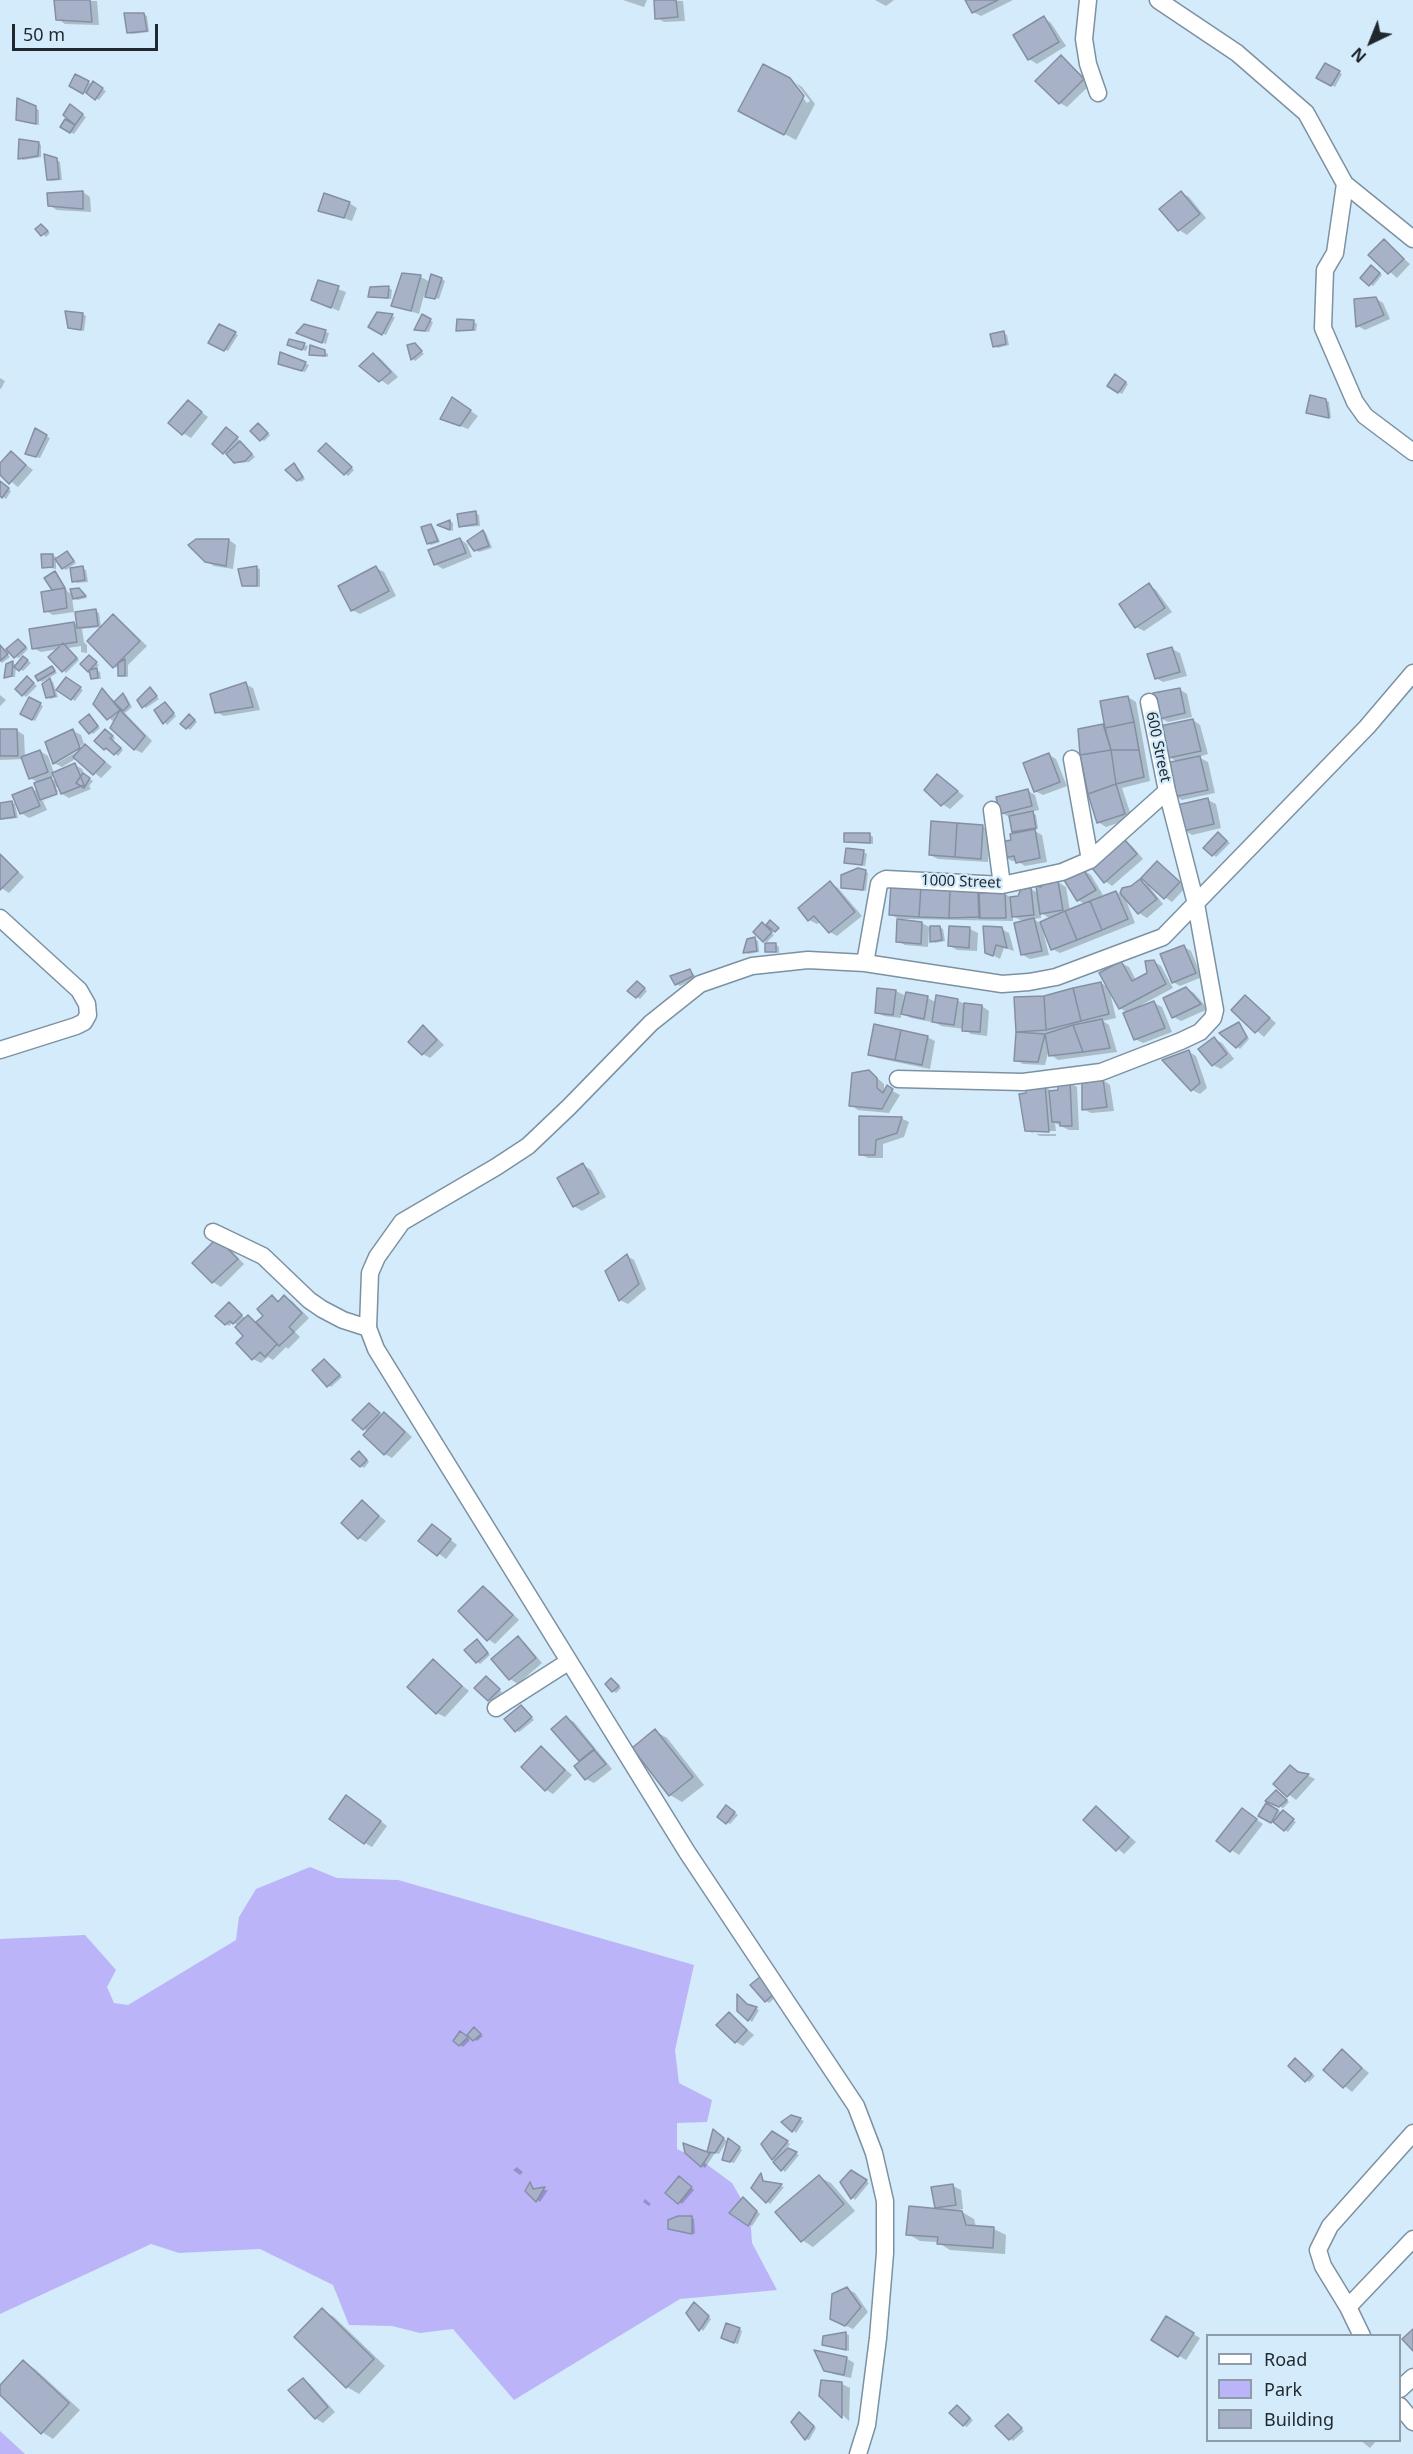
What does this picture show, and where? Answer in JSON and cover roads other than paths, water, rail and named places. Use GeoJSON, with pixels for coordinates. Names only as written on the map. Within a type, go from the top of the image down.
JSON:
{"type":"FeatureCollection","features":[{"type":"Feature","properties":{"kind":"street"},"geometry":{"type":"LineString","coordinates":[[1088,0],[1084,39],[1088,64],[1098,93]]}},
{"type":"Feature","properties":{"kind":"street"},"geometry":{"type":"LineString","coordinates":[[1158,0],[1237,53],[1305,113],[1345,184],[1413,239]]}},
{"type":"Feature","properties":{"kind":"street"},"geometry":{"type":"LineString","coordinates":[[1345,184],[1335,253],[1325,270],[1323,328],[1355,402],[1365,416],[1413,452]]}},
{"type":"Feature","properties":{"kind":"street"},"geometry":{"type":"LineString","coordinates":[[858,2454],[868,2414],[878,2338],[885,2253],[885,2200],[874,2153],[856,2106],[687,1852],[376,1349],[368,1328],[370,1274],[377,1257],[402,1222],[528,1146],[651,1023],[700,984],[752,966],[808,960],[865,963],[1002,984],[1044,981],[1163,937],[1367,727],[1413,673]]}},
{"type":"Feature","properties":{"kind":"street","name":"600 Street"},"geometry":{"type":"LineString","coordinates":[[898,1079],[1023,1082],[1101,1072],[1200,1032],[1213,1018],[1215,1010],[1196,904],[1167,791],[1149,702]]}},
{"type":"Feature","properties":{"kind":"street"},"geometry":{"type":"LineString","coordinates":[[1072,759],[1090,860]]}},
{"type":"Feature","properties":{"kind":"street","name":"1000 Street"},"geometry":{"type":"LineString","coordinates":[[865,963],[879,884],[882,881],[886,879],[1002,885],[1062,872],[1090,860],[1167,791]]}},
{"type":"Feature","properties":{"kind":"street"},"geometry":{"type":"LineString","coordinates":[[992,810],[1002,885]]}},
{"type":"Feature","properties":{"kind":"street"},"geometry":{"type":"LineString","coordinates":[[0,918],[79,990],[87,1004],[88,1015],[84,1022],[3,1044]]}},
{"type":"Feature","properties":{"kind":"street"},"geometry":{"type":"LineString","coordinates":[[213,1232],[263,1256],[309,1300],[322,1309],[343,1320],[368,1328]]}},
{"type":"Feature","properties":{"kind":"street"},"geometry":{"type":"LineString","coordinates":[[496,1708],[568,1662]]}},
{"type":"Feature","properties":{"kind":"street"},"geometry":{"type":"LineString","coordinates":[[1361,2334],[1348,2307],[1323,2266],[1318,2250],[1330,2226],[1413,2133]]}},
{"type":"Feature","properties":{"kind":"street"},"geometry":{"type":"LineString","coordinates":[[1348,2307],[1413,2239]]}},
{"type":"Feature","properties":{"kind":"street"},"geometry":{"type":"LineString","coordinates":[[1401,2388],[1413,2377]]}},
{"type":"Feature","properties":{"kind":"street"},"geometry":{"type":"LineString","coordinates":[[1401,2407],[1413,2422]]}}]}
